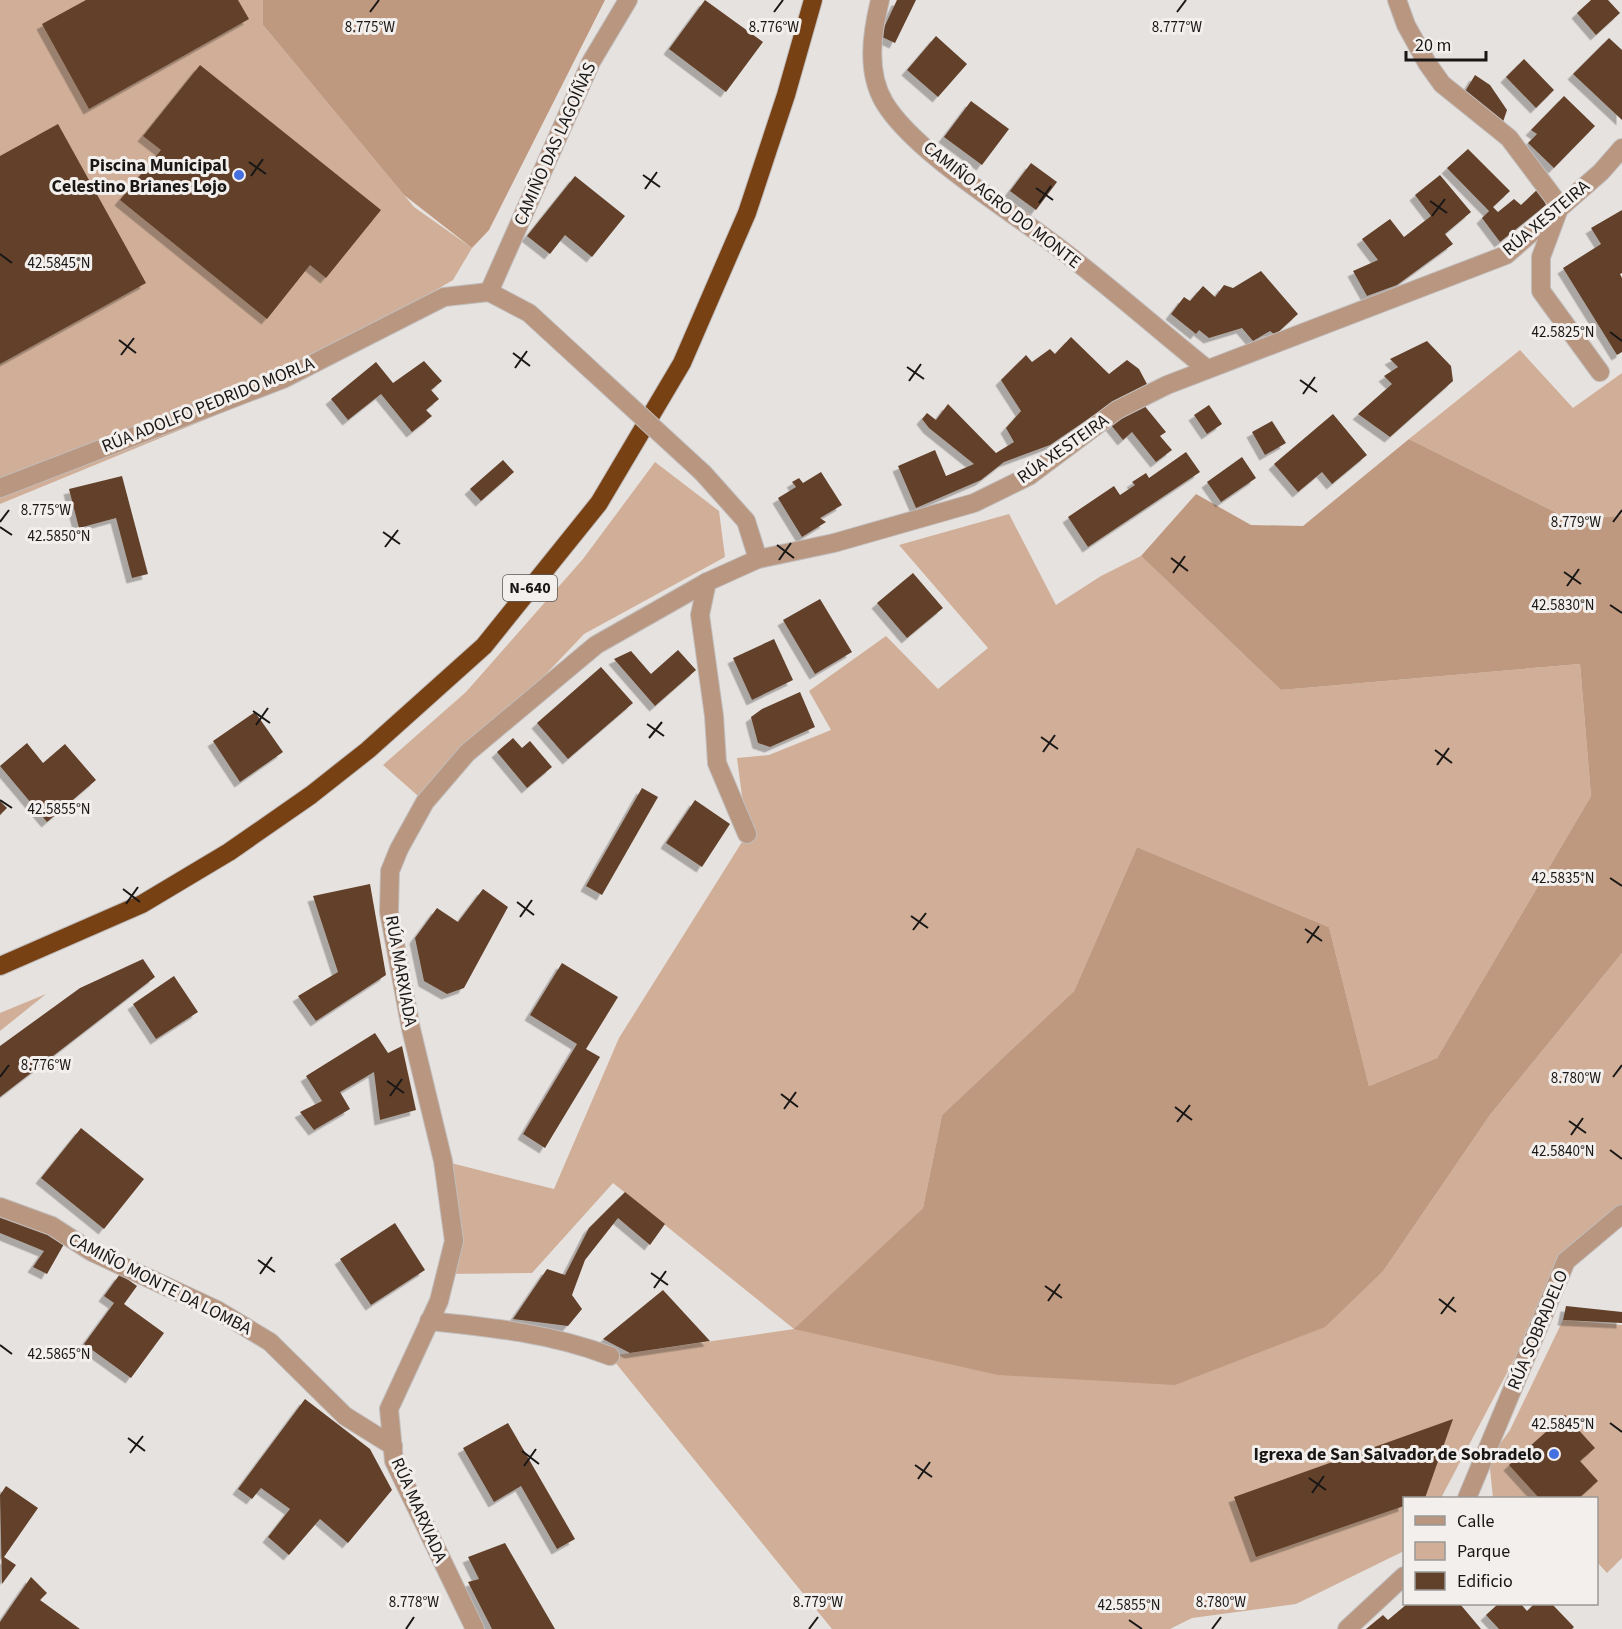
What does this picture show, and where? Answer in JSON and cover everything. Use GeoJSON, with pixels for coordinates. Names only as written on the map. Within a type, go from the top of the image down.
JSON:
{"type":"FeatureCollection","features":[{"type":"Feature","properties":{"kind":"highway","name":"N-640"},"geometry":{"type":"LineString","coordinates":[[0,966],[142,904],[230,852],[311,795],[368,750],[484,646],[598,503],[682,363],[747,213],[786,95],[813,0]]}},
{"type":"Feature","properties":{"kind":"street","name":"CAMIÑO DAS LAGOÍÑAS"},"geometry":{"type":"LineString","coordinates":[[489,292],[591,62],[628,0]]}},
{"type":"Feature","properties":{"kind":"street","name":"CAMIÑO AGRO DO MONTE"},"geometry":{"type":"LineString","coordinates":[[880,0],[873,30],[872,65],[884,101],[906,130],[1058,247],[1207,369]]}},
{"type":"Feature","properties":{"kind":"street"},"geometry":{"type":"LineString","coordinates":[[1397,0],[1406,25],[1427,63],[1442,84],[1509,138],[1560,206],[1541,257],[1541,291],[1600,372]]}},
{"type":"Feature","properties":{"kind":"street","name":"RÚA XESTEIRA"},"geometry":{"type":"LineString","coordinates":[[707,582],[758,560],[834,543],[974,503],[1029,476],[1117,410],[1167,385],[1506,255],[1601,172],[1622,148]]}},
{"type":"Feature","properties":{"kind":"street"},"geometry":{"type":"LineString","coordinates":[[1601,172],[1622,168]]}},
{"type":"Feature","properties":{"kind":"street"},"geometry":{"type":"LineString","coordinates":[[489,292],[529,313],[703,472],[746,521],[758,560]]}},
{"type":"Feature","properties":{"kind":"street","name":"RÚA ADOLFO PEDRIDO MORLA"},"geometry":{"type":"LineString","coordinates":[[0,488],[283,379],[444,297],[489,292]]}},
{"type":"Feature","properties":{"kind":"street"},"geometry":{"type":"LineString","coordinates":[[707,582],[700,615],[714,716],[717,763],[747,834]]}},
{"type":"Feature","properties":{"kind":"street","name":"RÚA MARXIADA"},"geometry":{"type":"LineString","coordinates":[[475,1629],[394,1461],[388,1409],[439,1301],[454,1241],[443,1161],[411,1029],[389,912],[390,871],[425,802],[467,753],[596,645],[707,582]]}},
{"type":"Feature","properties":{"kind":"street","name":"CAMIÑO MONTE DA LOMBA"},"geometry":{"type":"LineString","coordinates":[[0,1207],[52,1227],[92,1252],[217,1310],[261,1336],[307,1376],[345,1416],[393,1446]]}},
{"type":"Feature","properties":{"kind":"street","name":"RÚA SOBRADELO"},"geometry":{"type":"LineString","coordinates":[[1467,1497],[1566,1261],[1622,1214]]}},
{"type":"Feature","properties":{"kind":"street"},"geometry":{"type":"LineString","coordinates":[[429,1321],[499,1328],[592,1349],[610,1356]]}},
{"type":"Feature","properties":{"kind":"street"},"geometry":{"type":"LineString","coordinates":[[1347,1629],[1403,1577]]}},
{"type":"Feature","properties":{"kind":"green space"},"geometry":{"type":"Polygon","coordinates":[[[0,0],[263,0],[263,25],[414,207],[472,248],[453,280],[236,407],[0,504],[0,0]]]}},
{"type":"Feature","properties":{"kind":"green space"},"geometry":{"type":"Polygon","coordinates":[[[1520,350],[1573,408],[1622,373],[1622,516],[1567,518],[1409,439],[1520,350]]]}},
{"type":"Feature","properties":{"kind":"green space"},"geometry":{"type":"Polygon","coordinates":[[[655,462],[719,511],[725,557],[584,634],[425,802],[383,765],[466,692],[583,559],[655,462]]]}},
{"type":"Feature","properties":{"kind":"green space"},"geometry":{"type":"Polygon","coordinates":[[[1009,514],[1056,605],[1101,576],[1141,556],[1281,690],[1580,664],[1591,796],[1437,1058],[1369,1086],[1329,927],[1137,847],[1074,991],[942,1115],[923,1208],[795,1329],[1384,1270],[1490,1115],[1622,953],[1622,1214],[1566,1261],[1442,1497],[1403,1497],[1403,1551],[1296,1604],[1192,1618],[1170,1629],[832,1629],[610,1356],[794,1329],[613,1183],[532,1273],[446,1274],[443,1161],[554,1189],[619,1038],[747,834],[737,758],[769,755],[831,730],[809,691],[886,636],[938,689],[988,648],[899,545],[1009,514]]]}},
{"type":"Feature","properties":{"kind":"green space"},"geometry":{"type":"Polygon","coordinates":[[[46,994],[0,1031],[0,1013],[46,994]]]}},
{"type":"Feature","properties":{"kind":"green space"},"geometry":{"type":"Polygon","coordinates":[[[1563,1320],[1622,1325],[1622,1558],[1607,1573],[1598,1563],[1598,1497],[1493,1497],[1489,1459],[1510,1430],[1563,1320]]]}},
{"type":"Feature","properties":{"kind":"shaded area"},"geometry":{"type":"Polygon","coordinates":[[[263,0],[605,0],[489,230],[472,248],[404,195],[263,25],[263,0]]]}},
{"type":"Feature","properties":{"kind":"shaded area"},"geometry":{"type":"Polygon","coordinates":[[[1409,439],[1567,518],[1622,516],[1622,953],[1490,1115],[1384,1270],[1325,1327],[1175,1385],[998,1375],[794,1329],[923,1208],[942,1115],[1074,991],[1137,847],[1329,927],[1369,1086],[1437,1058],[1591,796],[1580,664],[1281,690],[1141,556],[1196,494],[1251,525],[1303,526],[1409,439]]]}},
{"type":"Feature","properties":{"kind":"building"},"geometry":{"type":"Polygon","coordinates":[[[86,0],[238,0],[249,19],[89,109],[42,24],[86,0]]]}},
{"type":"Feature","properties":{"kind":"building"},"geometry":{"type":"Polygon","coordinates":[[[705,0],[763,42],[726,92],[669,49],[705,0]]]}},
{"type":"Feature","properties":{"kind":"building"},"geometry":{"type":"Polygon","coordinates":[[[897,0],[916,0],[895,43],[880,36],[897,0]]]}},
{"type":"Feature","properties":{"kind":"building"},"geometry":{"type":"Polygon","coordinates":[[[1591,0],[1608,0],[1620,13],[1596,35],[1577,13],[1591,0]]]}},
{"type":"Feature","properties":{"kind":"building"},"geometry":{"type":"Polygon","coordinates":[[[936,36],[967,64],[938,97],[907,70],[936,36]]]}},
{"type":"Feature","properties":{"kind":"building"},"geometry":{"type":"Polygon","coordinates":[[[1609,38],[1622,50],[1622,120],[1573,74],[1609,38]]]}},
{"type":"Feature","properties":{"kind":"building"},"geometry":{"type":"Polygon","coordinates":[[[1524,59],[1554,90],[1536,108],[1506,77],[1524,59]]]}},
{"type":"Feature","properties":{"kind":"building","name":"Piscina Municipal Celestino Brianes Lojo"},"geometry":{"type":"Polygon","coordinates":[[[200,65],[381,210],[326,278],[310,265],[267,319],[120,200],[161,150],[143,136],[200,65]]]}},
{"type":"Feature","properties":{"kind":"building"},"geometry":{"type":"Polygon","coordinates":[[[1475,75],[1490,85],[1507,110],[1502,125],[1463,95],[1475,75]]]}},
{"type":"Feature","properties":{"kind":"building"},"geometry":{"type":"Polygon","coordinates":[[[1564,96],[1595,126],[1554,168],[1528,143],[1537,134],[1531,130],[1564,96]]]}},
{"type":"Feature","properties":{"kind":"building"},"geometry":{"type":"Polygon","coordinates":[[[971,101],[1009,129],[982,165],[944,137],[971,101]]]}},
{"type":"Feature","properties":{"kind":"building"},"geometry":{"type":"Polygon","coordinates":[[[58,124],[146,283],[0,364],[0,156],[58,124]]]}},
{"type":"Feature","properties":{"kind":"building"},"geometry":{"type":"Polygon","coordinates":[[[1468,149],[1510,191],[1493,207],[1498,212],[1514,199],[1521,205],[1540,187],[1546,205],[1500,242],[1482,218],[1489,211],[1447,168],[1468,149]]]}},
{"type":"Feature","properties":{"kind":"building"},"geometry":{"type":"Polygon","coordinates":[[[1031,163],[1057,182],[1036,210],[1010,191],[1031,163]]]}},
{"type":"Feature","properties":{"kind":"building"},"geometry":{"type":"Polygon","coordinates":[[[1440,175],[1471,212],[1445,234],[1453,244],[1397,285],[1367,296],[1353,271],[1378,260],[1362,239],[1390,219],[1404,237],[1431,216],[1415,195],[1440,175]]]}},
{"type":"Feature","properties":{"kind":"building"},"geometry":{"type":"Polygon","coordinates":[[[575,176],[625,216],[592,257],[565,235],[550,254],[527,236],[575,176]]]}},
{"type":"Feature","properties":{"kind":"building"},"geometry":{"type":"Polygon","coordinates":[[[1622,210],[1622,273],[1620,274],[1622,278],[1622,352],[1617,355],[1563,268],[1601,244],[1591,228],[1622,210]]]}},
{"type":"Feature","properties":{"kind":"building"},"geometry":{"type":"Polygon","coordinates":[[[1261,271],[1298,314],[1275,335],[1270,331],[1253,341],[1242,328],[1209,338],[1199,330],[1196,334],[1171,314],[1184,297],[1190,301],[1203,286],[1215,297],[1224,285],[1233,288],[1261,271]]]}},
{"type":"Feature","properties":{"kind":"building"},"geometry":{"type":"Polygon","coordinates":[[[1071,337],[1109,374],[1127,360],[1139,369],[1148,386],[1107,406],[1050,445],[1004,462],[981,480],[916,508],[898,466],[935,450],[946,476],[974,464],[929,428],[922,419],[927,413],[936,420],[948,404],[996,453],[1014,442],[1006,428],[1021,411],[1001,380],[1026,355],[1032,362],[1050,349],[1055,354],[1071,337]]]}},
{"type":"Feature","properties":{"kind":"building"},"geometry":{"type":"Polygon","coordinates":[[[1427,341],[1451,366],[1453,381],[1390,437],[1358,414],[1392,384],[1384,376],[1398,367],[1390,359],[1427,341]]]}},
{"type":"Feature","properties":{"kind":"building"},"geometry":{"type":"Polygon","coordinates":[[[424,361],[442,381],[431,390],[439,399],[426,410],[432,416],[412,432],[381,394],[348,420],[331,399],[376,362],[393,383],[424,361]]]}},
{"type":"Feature","properties":{"kind":"building"},"geometry":{"type":"Polygon","coordinates":[[[1143,404],[1166,432],[1160,436],[1172,450],[1156,462],[1132,432],[1123,440],[1111,425],[1143,404]]]}},
{"type":"Feature","properties":{"kind":"building"},"geometry":{"type":"Polygon","coordinates":[[[1209,405],[1222,424],[1207,434],[1194,415],[1209,405]]]}},
{"type":"Feature","properties":{"kind":"building"},"geometry":{"type":"Polygon","coordinates":[[[1333,414],[1367,455],[1332,484],[1322,472],[1298,492],[1274,464],[1333,414]]]}},
{"type":"Feature","properties":{"kind":"building"},"geometry":{"type":"Polygon","coordinates":[[[1272,421],[1286,443],[1265,455],[1252,432],[1272,421]]]}},
{"type":"Feature","properties":{"kind":"building"},"geometry":{"type":"Polygon","coordinates":[[[1186,452],[1200,472],[1088,547],[1068,517],[1114,486],[1120,495],[1135,485],[1132,482],[1146,473],[1149,478],[1186,452]]]}},
{"type":"Feature","properties":{"kind":"building"},"geometry":{"type":"Polygon","coordinates":[[[1242,457],[1256,478],[1221,502],[1207,482],[1242,457]]]}},
{"type":"Feature","properties":{"kind":"building"},"geometry":{"type":"Polygon","coordinates":[[[503,460],[514,472],[481,501],[470,489],[503,460]]]}},
{"type":"Feature","properties":{"kind":"building"},"geometry":{"type":"Polygon","coordinates":[[[821,472],[842,505],[820,518],[826,522],[802,537],[778,498],[796,487],[792,482],[799,478],[803,483],[821,472]]]}},
{"type":"Feature","properties":{"kind":"building"},"geometry":{"type":"Polygon","coordinates":[[[122,476],[148,574],[132,578],[116,518],[79,528],[69,489],[122,476]]]}},
{"type":"Feature","properties":{"kind":"building"},"geometry":{"type":"Polygon","coordinates":[[[913,573],[943,608],[907,638],[877,603],[913,573]]]}},
{"type":"Feature","properties":{"kind":"building"},"geometry":{"type":"Polygon","coordinates":[[[820,599],[852,652],[815,674],[783,620],[820,599]]]}},
{"type":"Feature","properties":{"kind":"building"},"geometry":{"type":"Polygon","coordinates":[[[774,639],[793,680],[752,700],[733,658],[774,639]]]}},
{"type":"Feature","properties":{"kind":"building"},"geometry":{"type":"Polygon","coordinates":[[[678,650],[696,670],[655,706],[614,659],[631,651],[651,674],[678,650]]]}},
{"type":"Feature","properties":{"kind":"building"},"geometry":{"type":"Polygon","coordinates":[[[601,667],[633,703],[568,759],[537,723],[601,667]]]}},
{"type":"Feature","properties":{"kind":"building"},"geometry":{"type":"Polygon","coordinates":[[[800,692],[815,727],[770,747],[758,743],[751,717],[762,709],[800,692]]]}},
{"type":"Feature","properties":{"kind":"building"},"geometry":{"type":"Polygon","coordinates":[[[255,712],[283,752],[240,782],[213,741],[255,712]]]}},
{"type":"Feature","properties":{"kind":"building"},"geometry":{"type":"Polygon","coordinates":[[[513,738],[522,748],[530,741],[552,767],[527,788],[497,752],[513,738]]]}},
{"type":"Feature","properties":{"kind":"building"},"geometry":{"type":"Polygon","coordinates":[[[27,743],[43,763],[65,744],[96,780],[47,822],[0,766],[27,743]]]}},
{"type":"Feature","properties":{"kind":"building"},"geometry":{"type":"Polygon","coordinates":[[[642,788],[658,797],[602,895],[586,886],[642,788]]]}},
{"type":"Feature","properties":{"kind":"building"},"geometry":{"type":"Polygon","coordinates":[[[695,800],[730,824],[702,867],[666,843],[695,800]]]}},
{"type":"Feature","properties":{"kind":"building"},"geometry":{"type":"Polygon","coordinates":[[[0,801],[7,808],[0,815],[0,801]]]}},
{"type":"Feature","properties":{"kind":"building"},"geometry":{"type":"Polygon","coordinates":[[[370,884],[386,975],[316,1021],[298,996],[338,972],[313,896],[370,884]]]}},
{"type":"Feature","properties":{"kind":"building"},"geometry":{"type":"Polygon","coordinates":[[[483,889],[508,907],[464,988],[447,994],[424,981],[415,938],[437,908],[458,922],[483,889]]]}},
{"type":"Feature","properties":{"kind":"building"},"geometry":{"type":"Polygon","coordinates":[[[143,959],[155,977],[0,1097],[0,1046],[80,988],[143,959]]]}},
{"type":"Feature","properties":{"kind":"building"},"geometry":{"type":"Polygon","coordinates":[[[562,963],[618,997],[586,1049],[600,1057],[545,1148],[523,1134],[577,1044],[530,1015],[562,963]]]}},
{"type":"Feature","properties":{"kind":"building"},"geometry":{"type":"Polygon","coordinates":[[[174,976],[198,1012],[156,1039],[133,1004],[174,976]]]}},
{"type":"Feature","properties":{"kind":"building"},"geometry":{"type":"Polygon","coordinates":[[[375,1033],[388,1053],[402,1046],[416,1110],[380,1120],[374,1072],[340,1092],[350,1109],[314,1130],[300,1112],[322,1101],[306,1076],[375,1033]]]}},
{"type":"Feature","properties":{"kind":"building"},"geometry":{"type":"Polygon","coordinates":[[[81,1128],[144,1179],[104,1229],[41,1178],[81,1128]]]}},
{"type":"Feature","properties":{"kind":"building"},"geometry":{"type":"Polygon","coordinates":[[[625,1192],[665,1224],[650,1245],[618,1218],[585,1260],[572,1295],[582,1309],[568,1326],[513,1319],[547,1269],[565,1275],[589,1228],[625,1192]]]}},
{"type":"Feature","properties":{"kind":"building"},"geometry":{"type":"Polygon","coordinates":[[[0,1217],[49,1233],[64,1244],[47,1274],[33,1267],[44,1251],[0,1233],[0,1217]]]}},
{"type":"Feature","properties":{"kind":"building"},"geometry":{"type":"Polygon","coordinates":[[[395,1223],[425,1270],[371,1305],[340,1259],[395,1223]]]}},
{"type":"Feature","properties":{"kind":"building"},"geometry":{"type":"Polygon","coordinates":[[[120,1274],[137,1286],[124,1304],[164,1333],[131,1378],[84,1344],[114,1303],[104,1296],[120,1274]]]}},
{"type":"Feature","properties":{"kind":"building"},"geometry":{"type":"Polygon","coordinates":[[[663,1290],[710,1341],[630,1353],[603,1339],[663,1290]]]}},
{"type":"Feature","properties":{"kind":"building"},"geometry":{"type":"Polygon","coordinates":[[[1566,1306],[1622,1312],[1622,1323],[1563,1320],[1566,1306]]]}},
{"type":"Feature","properties":{"kind":"building"},"geometry":{"type":"Polygon","coordinates":[[[305,1399],[370,1449],[392,1490],[348,1543],[320,1519],[289,1555],[268,1537],[290,1509],[261,1488],[252,1499],[238,1489],[305,1399]]]}},
{"type":"Feature","properties":{"kind":"building","name":"Igrexa de San Salvador de Sobradelo"},"geometry":{"type":"Polygon","coordinates":[[[1565,1415],[1595,1448],[1580,1461],[1598,1481],[1580,1497],[1538,1497],[1509,1465],[1565,1415]]]}},
{"type":"Feature","properties":{"kind":"building"},"geometry":{"type":"Polygon","coordinates":[[[1453,1419],[1425,1497],[1403,1497],[1403,1506],[1256,1557],[1234,1497],[1453,1419]]]}},
{"type":"Feature","properties":{"kind":"building"},"geometry":{"type":"Polygon","coordinates":[[[508,1423],[575,1539],[557,1549],[521,1486],[494,1502],[463,1448],[508,1423]]]}},
{"type":"Feature","properties":{"kind":"building"},"geometry":{"type":"Polygon","coordinates":[[[6,1486],[38,1508],[4,1557],[16,1565],[2,1584],[0,1495],[6,1486]]]}},
{"type":"Feature","properties":{"kind":"building"},"geometry":{"type":"Polygon","coordinates":[[[505,1543],[555,1629],[492,1629],[468,1582],[479,1579],[468,1557],[505,1543]]]}},
{"type":"Feature","properties":{"kind":"building"},"geometry":{"type":"Polygon","coordinates":[[[31,1577],[47,1593],[40,1600],[80,1629],[0,1629],[0,1622],[31,1577]]]}},
{"type":"Feature","properties":{"kind":"building"},"geometry":{"type":"Polygon","coordinates":[[[1406,1605],[1461,1605],[1481,1629],[1366,1629],[1383,1615],[1388,1620],[1406,1605]]]}},
{"type":"Feature","properties":{"kind":"building"},"geometry":{"type":"Polygon","coordinates":[[[1497,1605],[1522,1605],[1527,1611],[1533,1605],[1553,1605],[1574,1627],[1572,1629],[1499,1629],[1486,1615],[1497,1605]]]}},
{"type":"Feature","properties":{"kind":"place","name":"Piscina Municipal Celestino Brianes Lojo"},"geometry":{"type":"Point","coordinates":[239,175]}},
{"type":"Feature","properties":{"kind":"place","name":"Igrexa de San Salvador de Sobradelo"},"geometry":{"type":"Point","coordinates":[1554,1454]}}]}
